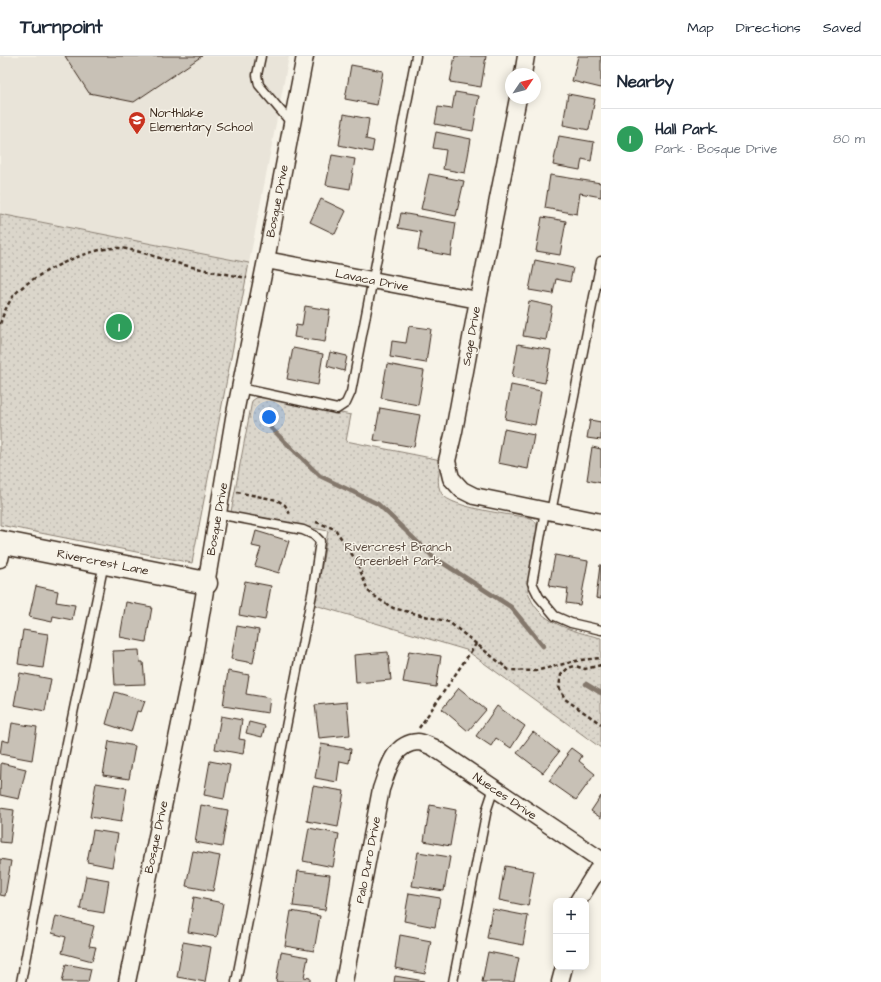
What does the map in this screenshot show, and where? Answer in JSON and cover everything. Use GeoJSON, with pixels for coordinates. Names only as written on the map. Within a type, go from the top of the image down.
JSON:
{"type":"FeatureCollection","features":[{"type":"Feature","properties":{"kind":"street","name":"Bosque Drive"},"geometry":{"type":"LineString","coordinates":[[127,982],[194,656],[217,514],[240,388],[305,56]]}},
{"type":"Feature","properties":{"kind":"street"},"geometry":{"type":"LineString","coordinates":[[524,68],[526,56]]}},
{"type":"Feature","properties":{"kind":"street","name":"Sage Drive"},"geometry":{"type":"LineString","coordinates":[[517,104],[447,462],[451,478],[462,490],[474,496],[601,522]]}},
{"type":"Feature","properties":{"kind":"street","name":"Lavaca Drive"},"geometry":{"type":"LineString","coordinates":[[266,260],[478,300]]}},
{"type":"Feature","properties":{"kind":"street","name":"Rivercrest Lane"},"geometry":{"type":"LineString","coordinates":[[1,548],[104,563],[206,583]]}},
{"type":"Feature","properties":{"kind":"street","name":"Nueces Drive"},"geometry":{"type":"LineString","coordinates":[[406,745],[419,742],[433,748],[601,860]]}},
{"type":"Feature","properties":{"kind":"street","name":"Palo Duro Drive"},"geometry":{"type":"LineString","coordinates":[[344,982],[381,789],[390,763],[397,752],[406,745]]}},
{"type":"Feature","properties":{"kind":"street"},"geometry":{"type":"LineString","coordinates":[[580,898],[601,864]]}},
{"type":"Feature","properties":{"kind":"street"},"geometry":{"type":"LineString","coordinates":[[560,982],[563,970]]}},
{"type":"Feature","properties":{"kind":"lane"},"geometry":{"type":"LineString","coordinates":[[261,56],[257,75],[259,85],[292,124]]}},
{"type":"Feature","properties":{"kind":"lane"},"geometry":{"type":"LineString","coordinates":[[240,388],[337,409],[346,402],[351,392],[416,56]]}},
{"type":"Feature","properties":{"kind":"lane"},"geometry":{"type":"LineString","coordinates":[[601,261],[546,511],[532,583],[539,597],[555,616],[571,623],[601,630]]}},
{"type":"Feature","properties":{"kind":"lane"},"geometry":{"type":"LineString","coordinates":[[217,514],[303,530],[314,535],[320,541],[313,589],[236,982]]}},
{"type":"Feature","properties":{"kind":"lane"},"geometry":{"type":"LineString","coordinates":[[21,982],[64,758],[104,563]]}},
{"type":"Feature","properties":{"kind":"lane"},"geometry":{"type":"LineString","coordinates":[[453,982],[487,809],[494,788]]}},
{"type":"Feature","properties":{"kind":"path"},"geometry":{"type":"LineString","coordinates":[[0,324],[6,308],[18,292],[32,281],[76,257],[97,250],[118,248],[194,267],[262,281]]}},
{"type":"Feature","properties":{"kind":"path"},"geometry":{"type":"LineString","coordinates":[[222,488],[277,500],[284,505],[291,516],[298,518]]}},
{"type":"Feature","properties":{"kind":"path"},"geometry":{"type":"LineString","coordinates":[[312,521],[334,529],[357,562],[368,591],[393,608],[449,622],[509,670],[535,671],[580,660],[601,658]]}},
{"type":"Feature","properties":{"kind":"path"},"geometry":{"type":"LineString","coordinates":[[406,745],[476,644]]}},
{"type":"Feature","properties":{"kind":"path"},"geometry":{"type":"LineString","coordinates":[[601,665],[585,669],[575,666],[568,668],[560,676],[559,687],[565,699],[601,724]]}},
{"type":"Feature","properties":{"kind":"shaded area","name":"Northlake Elementary School"},"geometry":{"type":"Polygon","coordinates":[[[0,56],[289,56],[249,263],[0,214],[0,56]]]}},
{"type":"Feature","properties":{"kind":"green space"},"geometry":{"type":"Polygon","coordinates":[[[0,214],[249,263],[192,563],[0,525],[0,214]]]}},
{"type":"Feature","properties":{"kind":"green space","name":"Rivercrest Branch Greenbelt Park"},"geometry":{"type":"Polygon","coordinates":[[[260,397],[351,415],[346,441],[441,460],[438,477],[439,486],[442,494],[448,499],[469,507],[531,518],[534,520],[537,530],[528,580],[528,591],[532,602],[539,611],[557,624],[601,638],[601,748],[466,650],[315,605],[328,531],[231,512],[252,401],[260,397]]]}},
{"type":"Feature","properties":{"kind":"building"},"geometry":{"type":"Polygon","coordinates":[[[65,56],[202,56],[134,102],[89,93],[65,56]]]}},
{"type":"Feature","properties":{"kind":"building"},"geometry":{"type":"Polygon","coordinates":[[[455,56],[486,56],[481,87],[450,82],[455,56]]]}},
{"type":"Feature","properties":{"kind":"building"},"geometry":{"type":"Polygon","coordinates":[[[578,56],[601,56],[601,88],[572,81],[578,56]]]}},
{"type":"Feature","properties":{"kind":"building"},"geometry":{"type":"Polygon","coordinates":[[[351,65],[383,71],[377,105],[345,99],[351,65]]]}},
{"type":"Feature","properties":{"kind":"building"},"geometry":{"type":"Polygon","coordinates":[[[455,92],[479,96],[473,131],[435,124],[438,107],[452,109],[455,92]]]}},
{"type":"Feature","properties":{"kind":"building"},"geometry":{"type":"Polygon","coordinates":[[[568,94],[595,99],[589,130],[563,125],[568,94]]]}},
{"type":"Feature","properties":{"kind":"building"},"geometry":{"type":"Polygon","coordinates":[[[344,114],[369,119],[366,139],[374,141],[372,152],[339,145],[344,114]]]}},
{"type":"Feature","properties":{"kind":"building"},"geometry":{"type":"Polygon","coordinates":[[[436,132],[471,139],[465,173],[443,169],[446,150],[433,148],[436,132]]]}},
{"type":"Feature","properties":{"kind":"building"},"geometry":{"type":"Polygon","coordinates":[[[559,136],[594,142],[591,161],[582,159],[580,170],[553,165],[559,136]]]}},
{"type":"Feature","properties":{"kind":"building"},"geometry":{"type":"Polygon","coordinates":[[[332,155],[355,159],[350,189],[326,185],[332,155]]]}},
{"type":"Feature","properties":{"kind":"building"},"geometry":{"type":"Polygon","coordinates":[[[429,174],[464,181],[456,216],[421,209],[429,174]]]}},
{"type":"Feature","properties":{"kind":"building"},"geometry":{"type":"Polygon","coordinates":[[[550,175],[601,183],[601,197],[580,193],[577,214],[545,208],[550,175]]]}},
{"type":"Feature","properties":{"kind":"building"},"geometry":{"type":"Polygon","coordinates":[[[321,199],[346,211],[335,234],[310,222],[321,199]]]}},
{"type":"Feature","properties":{"kind":"building"},"geometry":{"type":"Polygon","coordinates":[[[401,213],[456,223],[451,256],[418,250],[421,232],[398,228],[401,213]]]}},
{"type":"Feature","properties":{"kind":"building"},"geometry":{"type":"Polygon","coordinates":[[[542,217],[566,221],[560,255],[536,251],[542,217]]]}},
{"type":"Feature","properties":{"kind":"building"},"geometry":{"type":"Polygon","coordinates":[[[535,260],[573,268],[570,282],[556,279],[553,294],[529,290],[535,260]]]}},
{"type":"Feature","properties":{"kind":"building"},"geometry":{"type":"Polygon","coordinates":[[[529,301],[552,306],[546,340],[523,336],[529,301]]]}},
{"type":"Feature","properties":{"kind":"building"},"geometry":{"type":"Polygon","coordinates":[[[305,306],[330,310],[325,342],[294,337],[296,325],[302,326],[305,306]]]}},
{"type":"Feature","properties":{"kind":"building"},"geometry":{"type":"Polygon","coordinates":[[[409,326],[431,329],[426,363],[390,357],[392,341],[406,343],[409,326]]]}},
{"type":"Feature","properties":{"kind":"building"},"geometry":{"type":"Polygon","coordinates":[[[518,344],[551,350],[545,383],[512,377],[518,344]]]}},
{"type":"Feature","properties":{"kind":"building"},"geometry":{"type":"Polygon","coordinates":[[[293,348],[323,354],[318,385],[287,379],[293,348]]]}},
{"type":"Feature","properties":{"kind":"building"},"geometry":{"type":"Polygon","coordinates":[[[330,352],[347,356],[344,371],[327,366],[330,352]]]}},
{"type":"Feature","properties":{"kind":"building"},"geometry":{"type":"Polygon","coordinates":[[[387,364],[424,371],[418,405],[381,398],[387,364]]]}},
{"type":"Feature","properties":{"kind":"building"},"geometry":{"type":"Polygon","coordinates":[[[511,385],[541,391],[535,425],[505,419],[511,385]]]}},
{"type":"Feature","properties":{"kind":"building"},"geometry":{"type":"Polygon","coordinates":[[[380,408],[420,415],[414,447],[374,440],[380,408]]]}},
{"type":"Feature","properties":{"kind":"building"},"geometry":{"type":"Polygon","coordinates":[[[590,420],[601,422],[601,440],[587,438],[590,420]]]}},
{"type":"Feature","properties":{"kind":"building"},"geometry":{"type":"Polygon","coordinates":[[[504,429],[534,435],[528,469],[498,463],[504,429]]]}},
{"type":"Feature","properties":{"kind":"building"},"geometry":{"type":"Polygon","coordinates":[[[592,447],[601,449],[601,483],[587,480],[592,447]]]}},
{"type":"Feature","properties":{"kind":"building"},"geometry":{"type":"Polygon","coordinates":[[[256,531],[289,541],[279,573],[255,566],[261,548],[252,546],[256,531]]]}},
{"type":"Feature","properties":{"kind":"building"},"geometry":{"type":"Polygon","coordinates":[[[555,555],[588,561],[580,605],[566,603],[568,589],[549,586],[555,555]]]}},
{"type":"Feature","properties":{"kind":"building"},"geometry":{"type":"Polygon","coordinates":[[[601,565],[601,599],[596,598],[601,565]]]}},
{"type":"Feature","properties":{"kind":"building"},"geometry":{"type":"Polygon","coordinates":[[[245,581],[271,586],[265,620],[239,615],[245,581]]]}},
{"type":"Feature","properties":{"kind":"building"},"geometry":{"type":"Polygon","coordinates":[[[36,586],[58,591],[56,602],[75,605],[72,620],[53,616],[52,622],[29,617],[36,586]]]}},
{"type":"Feature","properties":{"kind":"building"},"geometry":{"type":"Polygon","coordinates":[[[126,602],[152,607],[146,642],[120,637],[126,602]]]}},
{"type":"Feature","properties":{"kind":"building"},"geometry":{"type":"Polygon","coordinates":[[[237,626],[259,630],[253,663],[231,659],[237,626]]]}},
{"type":"Feature","properties":{"kind":"building"},"geometry":{"type":"Polygon","coordinates":[[[23,630],[48,634],[43,668],[18,664],[23,630]]]}},
{"type":"Feature","properties":{"kind":"building"},"geometry":{"type":"Polygon","coordinates":[[[139,650],[140,662],[143,662],[145,684],[115,685],[113,651],[139,650]]]}},
{"type":"Feature","properties":{"kind":"building"},"geometry":{"type":"Polygon","coordinates":[[[409,651],[441,656],[436,687],[403,682],[409,651]]]}},
{"type":"Feature","properties":{"kind":"building"},"geometry":{"type":"Polygon","coordinates":[[[388,652],[391,680],[356,683],[354,655],[388,652]]]}},
{"type":"Feature","properties":{"kind":"building"},"geometry":{"type":"Polygon","coordinates":[[[228,671],[249,675],[246,694],[270,698],[268,713],[223,706],[228,671]]]}},
{"type":"Feature","properties":{"kind":"building"},"geometry":{"type":"Polygon","coordinates":[[[20,673],[51,679],[45,711],[14,705],[20,673]]]}},
{"type":"Feature","properties":{"kind":"building"},"geometry":{"type":"Polygon","coordinates":[[[459,688],[486,710],[468,731],[442,709],[459,688]]]}},
{"type":"Feature","properties":{"kind":"building"},"geometry":{"type":"Polygon","coordinates":[[[115,692],[145,701],[141,712],[137,711],[131,732],[106,724],[115,692]]]}},
{"type":"Feature","properties":{"kind":"building"},"geometry":{"type":"Polygon","coordinates":[[[347,702],[350,735],[319,738],[315,705],[347,702]]]}},
{"type":"Feature","properties":{"kind":"building"},"geometry":{"type":"Polygon","coordinates":[[[497,706],[525,726],[511,748],[496,738],[491,746],[476,736],[497,706]]]}},
{"type":"Feature","properties":{"kind":"building"},"geometry":{"type":"Polygon","coordinates":[[[221,716],[242,720],[239,739],[245,740],[243,754],[215,749],[221,716]]]}},
{"type":"Feature","properties":{"kind":"building"},"geometry":{"type":"Polygon","coordinates":[[[249,722],[265,726],[262,737],[246,733],[249,722]]]}},
{"type":"Feature","properties":{"kind":"building"},"geometry":{"type":"Polygon","coordinates":[[[12,723],[37,727],[32,760],[0,754],[2,740],[9,742],[12,723]]]}},
{"type":"Feature","properties":{"kind":"building"},"geometry":{"type":"Polygon","coordinates":[[[533,732],[559,752],[543,773],[517,753],[533,732]]]}},
{"type":"Feature","properties":{"kind":"building"},"geometry":{"type":"Polygon","coordinates":[[[109,741],[135,746],[129,779],[103,775],[109,741]]]}},
{"type":"Feature","properties":{"kind":"building"},"geometry":{"type":"Polygon","coordinates":[[[321,744],[351,749],[349,763],[340,761],[337,782],[315,778],[321,744]]]}},
{"type":"Feature","properties":{"kind":"building"},"geometry":{"type":"Polygon","coordinates":[[[571,748],[582,756],[579,761],[595,774],[576,800],[549,781],[568,755],[566,754],[571,748]]]}},
{"type":"Feature","properties":{"kind":"building"},"geometry":{"type":"Polygon","coordinates":[[[210,761],[230,765],[224,799],[204,795],[210,761]]]}},
{"type":"Feature","properties":{"kind":"building"},"geometry":{"type":"Polygon","coordinates":[[[1,763],[26,769],[19,799],[0,795],[1,763]]]}},
{"type":"Feature","properties":{"kind":"building"},"geometry":{"type":"Polygon","coordinates":[[[96,783],[127,788],[121,822],[90,817],[96,783]]]}},
{"type":"Feature","properties":{"kind":"building"},"geometry":{"type":"Polygon","coordinates":[[[313,786],[344,791],[338,827],[307,821],[313,786]]]}},
{"type":"Feature","properties":{"kind":"building"},"geometry":{"type":"Polygon","coordinates":[[[601,796],[601,818],[591,811],[601,796]]]}},
{"type":"Feature","properties":{"kind":"building"},"geometry":{"type":"Polygon","coordinates":[[[201,805],[228,810],[222,847],[195,842],[201,805]]]}},
{"type":"Feature","properties":{"kind":"building"},"geometry":{"type":"Polygon","coordinates":[[[430,805],[456,810],[450,846],[424,841],[430,805]]]}},
{"type":"Feature","properties":{"kind":"building"},"geometry":{"type":"Polygon","coordinates":[[[0,808],[14,810],[10,843],[0,842],[0,808]]]}},
{"type":"Feature","properties":{"kind":"building"},"geometry":{"type":"Polygon","coordinates":[[[309,828],[339,834],[333,867],[303,861],[309,828]]]}},
{"type":"Feature","properties":{"kind":"building"},"geometry":{"type":"Polygon","coordinates":[[[93,830],[118,834],[112,867],[87,862],[93,830]]]}},
{"type":"Feature","properties":{"kind":"building"},"geometry":{"type":"Polygon","coordinates":[[[193,851],[220,856],[213,891],[186,886],[193,851]]]}},
{"type":"Feature","properties":{"kind":"building"},"geometry":{"type":"Polygon","coordinates":[[[418,852],[450,857],[444,891],[412,886],[418,852]]]}},
{"type":"Feature","properties":{"kind":"building"},"geometry":{"type":"Polygon","coordinates":[[[0,859],[11,861],[5,896],[0,895],[0,859]]]}},
{"type":"Feature","properties":{"kind":"building"},"geometry":{"type":"Polygon","coordinates":[[[505,866],[534,871],[528,906],[499,900],[505,866]]]}},
{"type":"Feature","properties":{"kind":"building"},"geometry":{"type":"Polygon","coordinates":[[[298,871],[330,875],[325,910],[293,906],[298,871]]]}},
{"type":"Feature","properties":{"kind":"building"},"geometry":{"type":"Polygon","coordinates":[[[86,876],[109,880],[104,913],[80,909],[86,876]]]}},
{"type":"Feature","properties":{"kind":"building"},"geometry":{"type":"Polygon","coordinates":[[[409,893],[440,898],[435,927],[404,921],[409,893]]]}},
{"type":"Feature","properties":{"kind":"building"},"geometry":{"type":"Polygon","coordinates":[[[194,897],[223,903],[217,937],[188,932],[194,897]]]}},
{"type":"Feature","properties":{"kind":"building"},"geometry":{"type":"Polygon","coordinates":[[[492,909],[528,916],[523,945],[487,938],[492,909]]]}},
{"type":"Feature","properties":{"kind":"building"},"geometry":{"type":"Polygon","coordinates":[[[291,911],[320,916],[314,951],[285,946],[291,911]]]}},
{"type":"Feature","properties":{"kind":"building"},"geometry":{"type":"Polygon","coordinates":[[[56,916],[94,926],[89,946],[96,947],[92,961],[62,953],[66,937],[52,933],[56,916]]]}},
{"type":"Feature","properties":{"kind":"building"},"geometry":{"type":"Polygon","coordinates":[[[400,935],[431,941],[425,974],[395,968],[400,935]]]}},
{"type":"Feature","properties":{"kind":"building"},"geometry":{"type":"Polygon","coordinates":[[[183,942],[211,947],[205,982],[177,977],[183,942]]]}},
{"type":"Feature","properties":{"kind":"building"},"geometry":{"type":"Polygon","coordinates":[[[281,952],[308,957],[304,977],[310,978],[310,982],[276,982],[281,952]]]}},
{"type":"Feature","properties":{"kind":"building"},"geometry":{"type":"Polygon","coordinates":[[[488,952],[519,958],[514,982],[482,982],[488,952]]]}},
{"type":"Feature","properties":{"kind":"building"},"geometry":{"type":"Polygon","coordinates":[[[66,964],[91,969],[88,982],[62,982],[66,964]]]}},
{"type":"Feature","properties":{"kind":"building"},"geometry":{"type":"Polygon","coordinates":[[[395,976],[424,981],[424,982],[394,982],[395,976]]]}},
{"type":"Feature","properties":{"kind":"waterway"},"geometry":{"type":"LineString","coordinates":[[271,428],[320,476],[378,504],[432,556],[511,607],[543,646]]}},
{"type":"Feature","properties":{"kind":"waterway"},"geometry":{"type":"LineString","coordinates":[[586,684],[601,693]]}},
{"type":"Feature","properties":{"kind":"place","name":"Northlake Elementary School"},"geometry":{"type":"Point","coordinates":[137,135]}},
{"type":"Feature","properties":{"kind":"place","name":"Hall Park"},"geometry":{"type":"Point","coordinates":[119,327]}}]}
